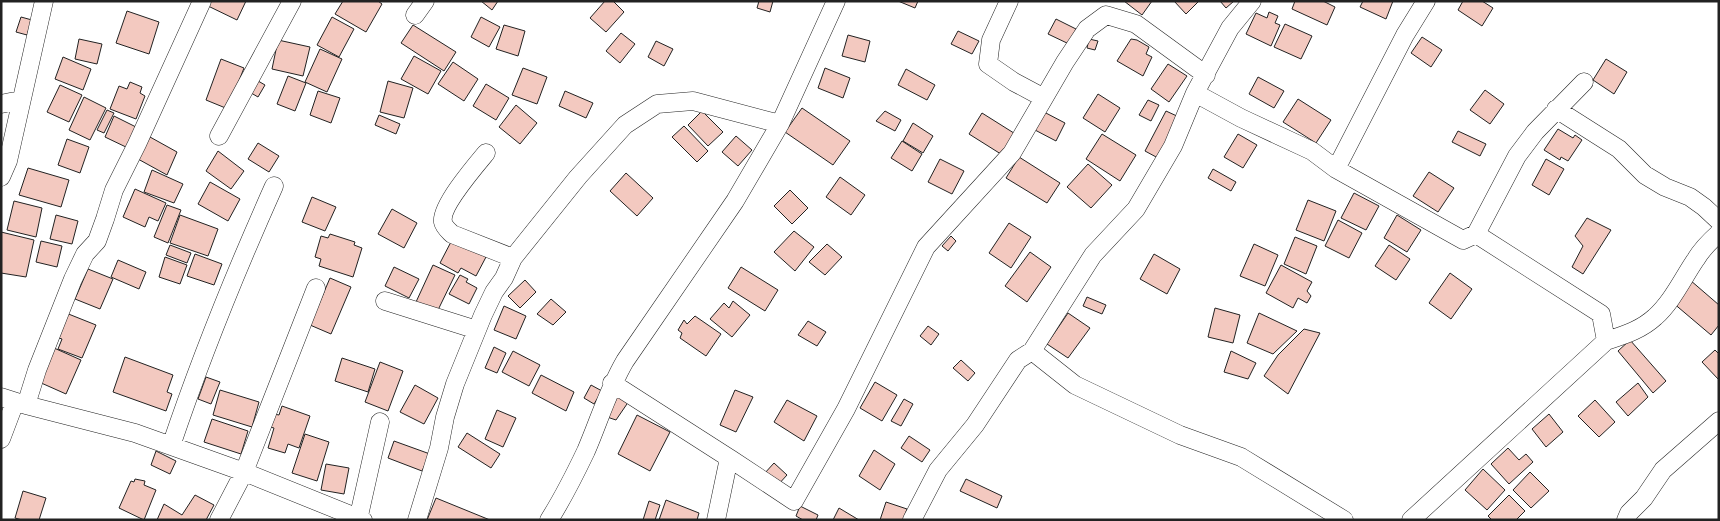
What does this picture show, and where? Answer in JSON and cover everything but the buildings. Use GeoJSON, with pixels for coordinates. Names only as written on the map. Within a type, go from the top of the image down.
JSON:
{"type":"FeatureCollection","features":[{"type":"Feature","properties":{"kind":"street"},"geometry":{"type":"LineString","coordinates":[[1,177],[8,161],[20,100],[44,1]]}},
{"type":"Feature","properties":{"kind":"street"},"geometry":{"type":"LineString","coordinates":[[1,439],[14,401],[37,370],[72,279],[85,254],[97,241],[114,190],[202,1]]}},
{"type":"Feature","properties":{"kind":"street"},"geometry":{"type":"LineString","coordinates":[[220,136],[292,1]]}},
{"type":"Feature","properties":{"kind":"street"},"geometry":{"type":"LineString","coordinates":[[549,520],[585,451],[612,383],[625,361],[735,201],[780,124],[836,1]]}},
{"type":"Feature","properties":{"kind":"street"},"geometry":{"type":"LineString","coordinates":[[1009,1],[991,40],[988,64],[1014,82],[1044,98]]}},
{"type":"Feature","properties":{"kind":"street"},"geometry":{"type":"LineString","coordinates":[[912,520],[938,470],[975,425],[1018,360],[1032,351],[1093,256],[1136,208],[1173,146],[1195,94],[1230,28],[1252,1]]}},
{"type":"Feature","properties":{"kind":"street"},"geometry":{"type":"LineString","coordinates":[[1336,168],[1405,35],[1426,1]]}},
{"type":"Feature","properties":{"kind":"street"},"geometry":{"type":"LineString","coordinates":[[612,383],[794,501],[846,409],[926,247],[1012,153],[1087,28],[1106,15],[1136,24],[1206,75]]}},
{"type":"Feature","properties":{"kind":"street"},"geometry":{"type":"LineString","coordinates":[[1195,94],[1312,151],[1336,168],[1463,240],[1476,234],[1517,156],[1535,132],[1556,108],[1584,82]]}},
{"type":"Feature","properties":{"kind":"street"},"geometry":{"type":"LineString","coordinates":[[1,104],[20,100]]}},
{"type":"Feature","properties":{"kind":"street"},"geometry":{"type":"LineString","coordinates":[[416,520],[436,457],[455,384],[483,315],[513,258],[578,177],[625,125],[657,104],[693,101],[780,124]]}},
{"type":"Feature","properties":{"kind":"street"},"geometry":{"type":"LineString","coordinates":[[1556,108],[1619,149],[1645,175],[1665,187],[1690,197],[1719,221]]}},
{"type":"Feature","properties":{"kind":"street"},"geometry":{"type":"LineString","coordinates":[[486,153],[446,208],[442,220],[445,227],[452,234],[513,258]]}},
{"type":"Feature","properties":{"kind":"street"},"geometry":{"type":"LineString","coordinates":[[172,446],[198,367],[219,312],[274,186]]}},
{"type":"Feature","properties":{"kind":"street"},"geometry":{"type":"LineString","coordinates":[[1411,520],[1606,341],[1642,327],[1656,316],[1668,302],[1696,258],[1719,233]]}},
{"type":"Feature","properties":{"kind":"street"},"geometry":{"type":"LineString","coordinates":[[1476,234],[1601,314],[1606,341]]}},
{"type":"Feature","properties":{"kind":"street"},"geometry":{"type":"LineString","coordinates":[[219,520],[244,472],[316,288]]}},
{"type":"Feature","properties":{"kind":"street"},"geometry":{"type":"LineString","coordinates":[[385,301],[477,330]]}},
{"type":"Feature","properties":{"kind":"street"},"geometry":{"type":"LineString","coordinates":[[1032,351],[1075,385],[1180,435],[1241,457],[1344,520]]}},
{"type":"Feature","properties":{"kind":"street"},"geometry":{"type":"LineString","coordinates":[[14,401],[135,433],[244,472],[360,519],[380,422]]}},
{"type":"Feature","properties":{"kind":"street"},"geometry":{"type":"LineString","coordinates":[[1626,520],[1629,513],[1644,498],[1663,470],[1719,421]]}},
{"type":"Feature","properties":{"kind":"street"},"geometry":{"type":"LineString","coordinates":[[716,520],[729,458]]}}]}
